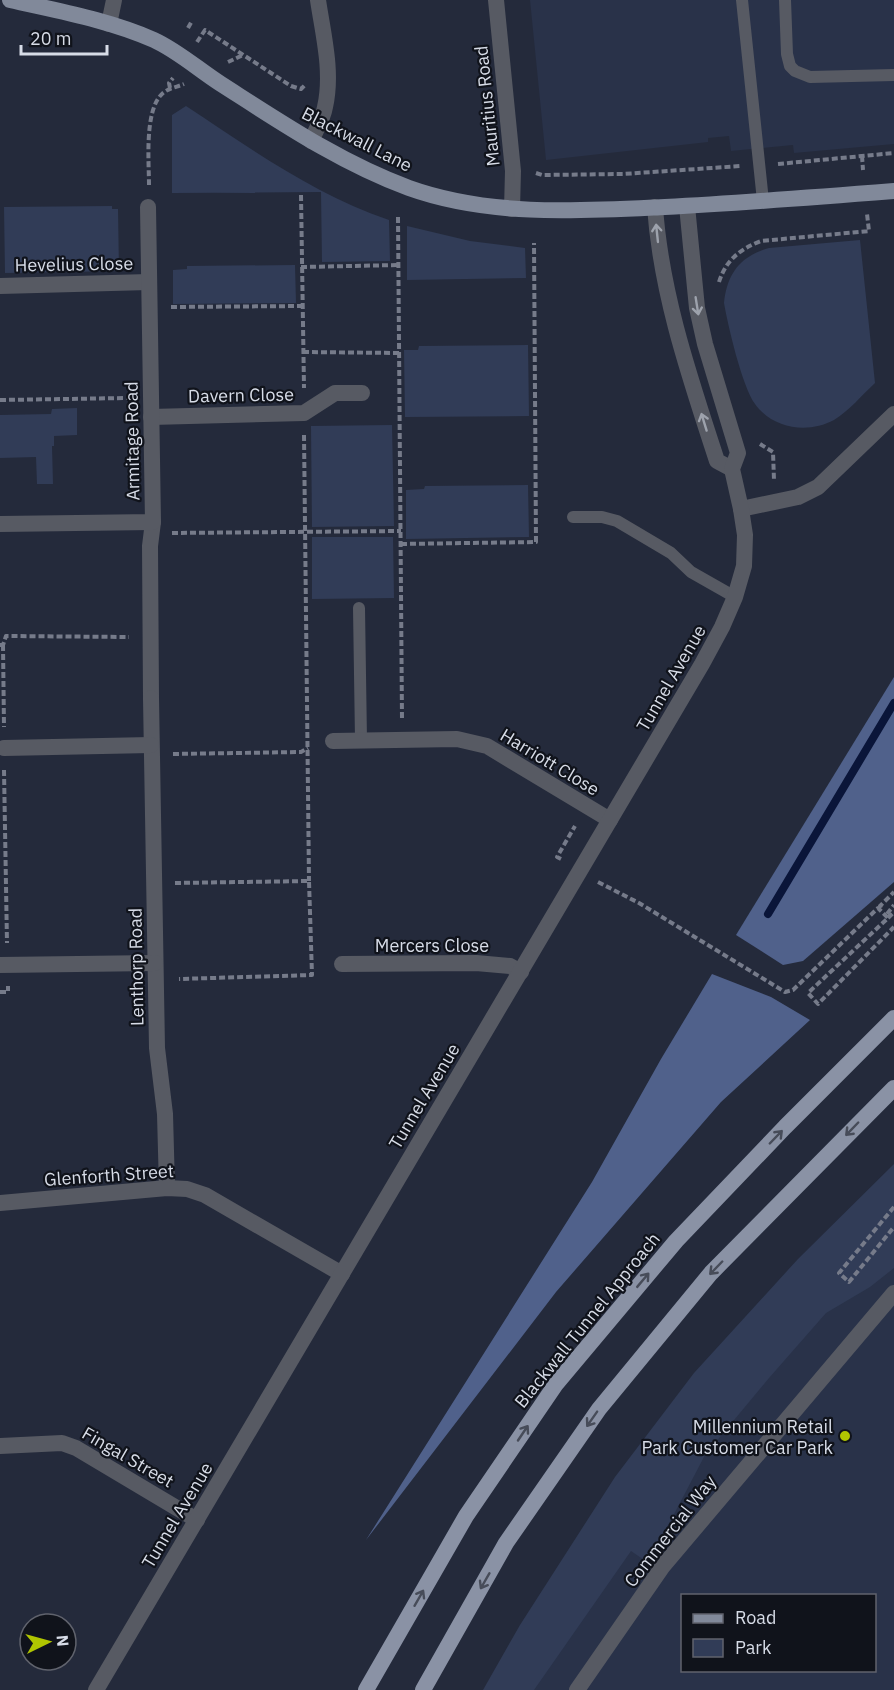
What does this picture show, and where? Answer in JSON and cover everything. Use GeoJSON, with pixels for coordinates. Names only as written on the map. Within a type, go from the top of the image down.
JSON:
{"type":"FeatureCollection","features":[{"type":"Feature","properties":{"kind":"highway","name":"Blackwall Tunnel Approach"},"geometry":{"type":"LineString","coordinates":[[364,1690],[466,1516],[556,1384],[676,1241],[894,1018]]}},
{"type":"Feature","properties":{"kind":"highway"},"geometry":{"type":"LineString","coordinates":[[424,1690],[506,1543],[599,1409],[711,1273],[894,1088]]}},
{"type":"Feature","properties":{"kind":"main road","name":"Blackwall Lane"},"geometry":{"type":"LineString","coordinates":[[10,0],[109,24],[156,41],[311,141],[371,172],[411,189],[461,201],[512,209],[606,210],[894,191]]}},
{"type":"Feature","properties":{"kind":"street"},"geometry":{"type":"LineString","coordinates":[[109,24],[114,0]]}},
{"type":"Feature","properties":{"kind":"street"},"geometry":{"type":"LineString","coordinates":[[311,141],[323,115],[328,88],[318,0]]}},
{"type":"Feature","properties":{"kind":"street","name":"Mauritius Road"},"geometry":{"type":"LineString","coordinates":[[496,0],[513,171],[512,209]]}},
{"type":"Feature","properties":{"kind":"street","name":"Tunnel Avenue"},"geometry":{"type":"LineString","coordinates":[[96,1690],[702,664],[735,597],[744,566],[745,535],[732,469],[738,453],[705,344],[697,308],[687,206]]}},
{"type":"Feature","properties":{"kind":"street","name":"Armitage Road"},"geometry":{"type":"LineString","coordinates":[[0,524],[153,522],[148,207]]}},
{"type":"Feature","properties":{"kind":"street"},"geometry":{"type":"LineString","coordinates":[[655,207],[657,237],[672,315],[682,350],[717,461],[732,469]]}},
{"type":"Feature","properties":{"kind":"street","name":"Hevelius Close"},"geometry":{"type":"LineString","coordinates":[[0,286],[149,282]]}},
{"type":"Feature","properties":{"kind":"street","name":"Davern Close"},"geometry":{"type":"LineString","coordinates":[[151,417],[304,413],[335,393],[362,393]]}},
{"type":"Feature","properties":{"kind":"street"},"geometry":{"type":"LineString","coordinates":[[741,509],[798,496],[818,487],[894,414]]}},
{"type":"Feature","properties":{"kind":"street","name":"Lenthorp Road"},"geometry":{"type":"LineString","coordinates":[[153,522],[150,546],[155,963],[157,1048],[165,1114],[167,1188]]}},
{"type":"Feature","properties":{"kind":"street","name":"Harriott Close"},"geometry":{"type":"LineString","coordinates":[[333,741],[457,739],[487,746],[610,820]]}},
{"type":"Feature","properties":{"kind":"street"},"geometry":{"type":"LineString","coordinates":[[3,748],[151,750]]}},
{"type":"Feature","properties":{"kind":"street"},"geometry":{"type":"LineString","coordinates":[[4,965],[155,963]]}},
{"type":"Feature","properties":{"kind":"street","name":"Mercers Close"},"geometry":{"type":"LineString","coordinates":[[342,964],[476,963],[510,966],[521,972]]}},
{"type":"Feature","properties":{"kind":"street","name":"Glenforth Street"},"geometry":{"type":"LineString","coordinates":[[0,1203],[167,1188],[187,1189],[205,1195],[342,1274]]}},
{"type":"Feature","properties":{"kind":"street","name":"Commercial Way"},"geometry":{"type":"LineString","coordinates":[[577,1690],[663,1566],[894,1293]]}},
{"type":"Feature","properties":{"kind":"street","name":"Fingal Street"},"geometry":{"type":"LineString","coordinates":[[0,1446],[62,1443],[76,1448],[197,1520]]}},
{"type":"Feature","properties":{"kind":"lane"},"geometry":{"type":"LineString","coordinates":[[742,0],[763,201]]}},
{"type":"Feature","properties":{"kind":"lane"},"geometry":{"type":"LineString","coordinates":[[785,0],[787,54],[790,66],[795,71],[810,77],[894,75]]}},
{"type":"Feature","properties":{"kind":"lane"},"geometry":{"type":"LineString","coordinates":[[573,517],[602,517],[617,521],[671,554],[691,572],[735,597]]}},
{"type":"Feature","properties":{"kind":"lane"},"geometry":{"type":"LineString","coordinates":[[359,608],[361,740]]}},
{"type":"Feature","properties":{"kind":"path"},"geometry":{"type":"LineString","coordinates":[[188,28],[192,21]]}},
{"type":"Feature","properties":{"kind":"path","name":"Blackwall Lane"},"geometry":{"type":"LineString","coordinates":[[204,32],[291,86],[301,89]]}},
{"type":"Feature","properties":{"kind":"path"},"geometry":{"type":"LineString","coordinates":[[237,58],[243,55]]}},
{"type":"Feature","properties":{"kind":"path"},"geometry":{"type":"LineString","coordinates":[[148,207],[149,123],[160,95],[170,88]]}},
{"type":"Feature","properties":{"kind":"path"},"geometry":{"type":"LineString","coordinates":[[802,162],[894,153]]}},
{"type":"Feature","properties":{"kind":"path"},"geometry":{"type":"LineString","coordinates":[[862,156],[862,165]]}},
{"type":"Feature","properties":{"kind":"path"},"geometry":{"type":"LineString","coordinates":[[530,172],[542,175],[622,174],[741,166]]}},
{"type":"Feature","properties":{"kind":"path"},"geometry":{"type":"LineString","coordinates":[[301,195],[304,391]]}},
{"type":"Feature","properties":{"kind":"path"},"geometry":{"type":"LineString","coordinates":[[398,217],[402,726]]}},
{"type":"Feature","properties":{"kind":"path"},"geometry":{"type":"LineString","coordinates":[[733,256],[761,241],[869,231],[868,225]]}},
{"type":"Feature","properties":{"kind":"path"},"geometry":{"type":"LineString","coordinates":[[401,544],[536,542],[534,243]]}},
{"type":"Feature","properties":{"kind":"path"},"geometry":{"type":"LineString","coordinates":[[301,267],[398,265]]}},
{"type":"Feature","properties":{"kind":"path"},"geometry":{"type":"LineString","coordinates":[[169,307],[302,306]]}},
{"type":"Feature","properties":{"kind":"path"},"geometry":{"type":"LineString","coordinates":[[303,352],[399,353]]}},
{"type":"Feature","properties":{"kind":"path"},"geometry":{"type":"LineString","coordinates":[[0,400],[133,398]]}},
{"type":"Feature","properties":{"kind":"path"},"geometry":{"type":"LineString","coordinates":[[175,979],[312,975],[304,428]]}},
{"type":"Feature","properties":{"kind":"path"},"geometry":{"type":"LineString","coordinates":[[773,452],[774,476]]}},
{"type":"Feature","properties":{"kind":"path"},"geometry":{"type":"LineString","coordinates":[[172,533],[401,531]]}},
{"type":"Feature","properties":{"kind":"path"},"geometry":{"type":"LineString","coordinates":[[0,993],[8,992],[4,965],[1,645],[6,636],[151,637]]}},
{"type":"Feature","properties":{"kind":"path"},"geometry":{"type":"LineString","coordinates":[[151,750],[301,752],[315,745],[333,741]]}},
{"type":"Feature","properties":{"kind":"path"},"geometry":{"type":"LineString","coordinates":[[591,877],[639,903],[785,992],[793,990],[879,908],[890,914]]}},
{"type":"Feature","properties":{"kind":"path"},"geometry":{"type":"LineString","coordinates":[[174,883],[309,881]]}},
{"type":"Feature","properties":{"kind":"path"},"geometry":{"type":"LineString","coordinates":[[894,892],[880,906],[890,914],[894,921]]}},
{"type":"Feature","properties":{"kind":"path"},"geometry":{"type":"LineString","coordinates":[[894,905],[890,914],[808,993],[818,1004],[894,927]]}},
{"type":"Feature","properties":{"kind":"path"},"geometry":{"type":"LineString","coordinates":[[894,1207],[839,1273],[849,1281],[894,1227]]}},
{"type":"Feature","properties":{"kind":"shaded area"},"geometry":{"type":"Polygon","coordinates":[[[530,0],[894,0],[894,144],[794,153],[793,145],[731,151],[729,136],[708,138],[708,142],[546,160],[530,0]]]}},
{"type":"Feature","properties":{"kind":"shaded area"},"geometry":{"type":"Polygon","coordinates":[[[894,677],[894,882],[803,961],[783,965],[736,935],[894,677]]]}},
{"type":"Feature","properties":{"kind":"shaded area"},"geometry":{"type":"Polygon","coordinates":[[[712,974],[771,997],[810,1020],[721,1102],[556,1292],[366,1540],[592,1182],[712,974]]]}},
{"type":"Feature","properties":{"kind":"shaded area","name":"Millennium Retail Park Customer Car Park"},"geometry":{"type":"Polygon","coordinates":[[[894,1242],[894,1690],[526,1690],[726,1387],[894,1242]]]}},
{"type":"Feature","properties":{"kind":"green space"},"geometry":{"type":"Polygon","coordinates":[[[186,106],[284,170],[335,198],[389,220],[390,261],[322,262],[321,192],[172,193],[172,115],[186,106]]]}},
{"type":"Feature","properties":{"kind":"green space"},"geometry":{"type":"Polygon","coordinates":[[[112,206],[112,209],[118,209],[119,271],[5,273],[4,207],[112,206]]]}},
{"type":"Feature","properties":{"kind":"green space"},"geometry":{"type":"Polygon","coordinates":[[[407,226],[470,241],[525,248],[526,278],[407,280],[407,226]]]}},
{"type":"Feature","properties":{"kind":"green space"},"geometry":{"type":"Polygon","coordinates":[[[860,240],[875,383],[850,408],[834,420],[802,428],[781,424],[762,412],[755,404],[745,384],[724,303],[728,283],[743,261],[759,251],[769,248],[860,240]]]}},
{"type":"Feature","properties":{"kind":"green space"},"geometry":{"type":"Polygon","coordinates":[[[295,265],[296,303],[173,304],[173,270],[187,269],[187,266],[295,265]]]}},
{"type":"Feature","properties":{"kind":"green space"},"geometry":{"type":"Polygon","coordinates":[[[528,345],[529,416],[405,417],[404,350],[418,350],[419,346],[528,345]]]}},
{"type":"Feature","properties":{"kind":"green space"},"geometry":{"type":"Polygon","coordinates":[[[77,408],[77,435],[54,436],[53,484],[37,484],[36,457],[0,458],[0,415],[51,414],[52,409],[77,408]]]}},
{"type":"Feature","properties":{"kind":"green space"},"geometry":{"type":"Polygon","coordinates":[[[392,425],[394,526],[312,527],[311,426],[392,425]]]}},
{"type":"Feature","properties":{"kind":"green space"},"geometry":{"type":"Polygon","coordinates":[[[528,485],[529,537],[406,539],[406,490],[424,489],[425,486],[528,485]]]}},
{"type":"Feature","properties":{"kind":"green space"},"geometry":{"type":"Polygon","coordinates":[[[312,537],[393,537],[394,598],[312,599],[312,537]]]}},
{"type":"Feature","properties":{"kind":"green space"},"geometry":{"type":"Polygon","coordinates":[[[894,1164],[894,1268],[870,1287],[826,1313],[769,1378],[705,1455],[647,1562],[631,1551],[534,1690],[483,1690],[520,1625],[615,1477],[694,1373],[798,1259],[894,1164]]]}},
{"type":"Feature","properties":{"kind":"waterway"},"geometry":{"type":"LineString","coordinates":[[768,914],[894,703]]}},
{"type":"Feature","properties":{"kind":"place","name":"Millennium Retail Park Customer Car Park"},"geometry":{"type":"Point","coordinates":[845,1436]}}]}
